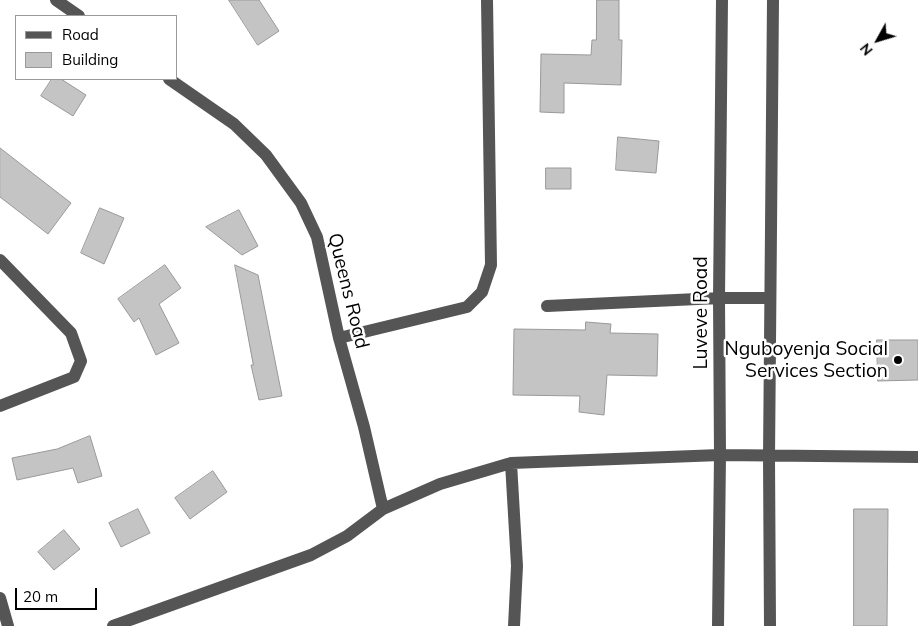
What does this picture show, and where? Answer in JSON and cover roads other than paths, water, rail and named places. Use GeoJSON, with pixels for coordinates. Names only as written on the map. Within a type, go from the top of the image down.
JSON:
{"type":"FeatureCollection","features":[{"type":"Feature","properties":{"kind":"street"},"geometry":{"type":"LineString","coordinates":[[56,0],[78,15]]}},
{"type":"Feature","properties":{"kind":"street"},"geometry":{"type":"LineString","coordinates":[[339,338],[467,306],[482,292],[491,265],[487,0]]}},
{"type":"Feature","properties":{"kind":"street","name":"Luveve Road"},"geometry":{"type":"LineString","coordinates":[[718,626],[722,0]]}},
{"type":"Feature","properties":{"kind":"street"},"geometry":{"type":"LineString","coordinates":[[770,626],[769,457],[773,0]]}},
{"type":"Feature","properties":{"kind":"street","name":"Queens Road"},"geometry":{"type":"LineString","coordinates":[[170,80],[234,124],[266,155],[301,203],[317,237],[339,338],[384,508]]}},
{"type":"Feature","properties":{"kind":"street"},"geometry":{"type":"LineString","coordinates":[[0,260],[71,333],[81,361],[74,377],[0,406]]}},
{"type":"Feature","properties":{"kind":"street"},"geometry":{"type":"LineString","coordinates":[[547,306],[719,298],[770,298]]}},
{"type":"Feature","properties":{"kind":"street"},"geometry":{"type":"LineString","coordinates":[[113,626],[311,555],[347,536],[384,508],[440,484],[511,463],[720,455],[769,457],[918,457]]}},
{"type":"Feature","properties":{"kind":"street"},"geometry":{"type":"LineString","coordinates":[[511,463],[517,566],[514,626]]}},
{"type":"Feature","properties":{"kind":"street"},"geometry":{"type":"LineString","coordinates":[[0,598],[8,626]]}},
{"type":"Feature","properties":{"kind":"place","name":"Nguboyenja Social Services Section"},"geometry":{"type":"Point","coordinates":[898,360]}}]}
